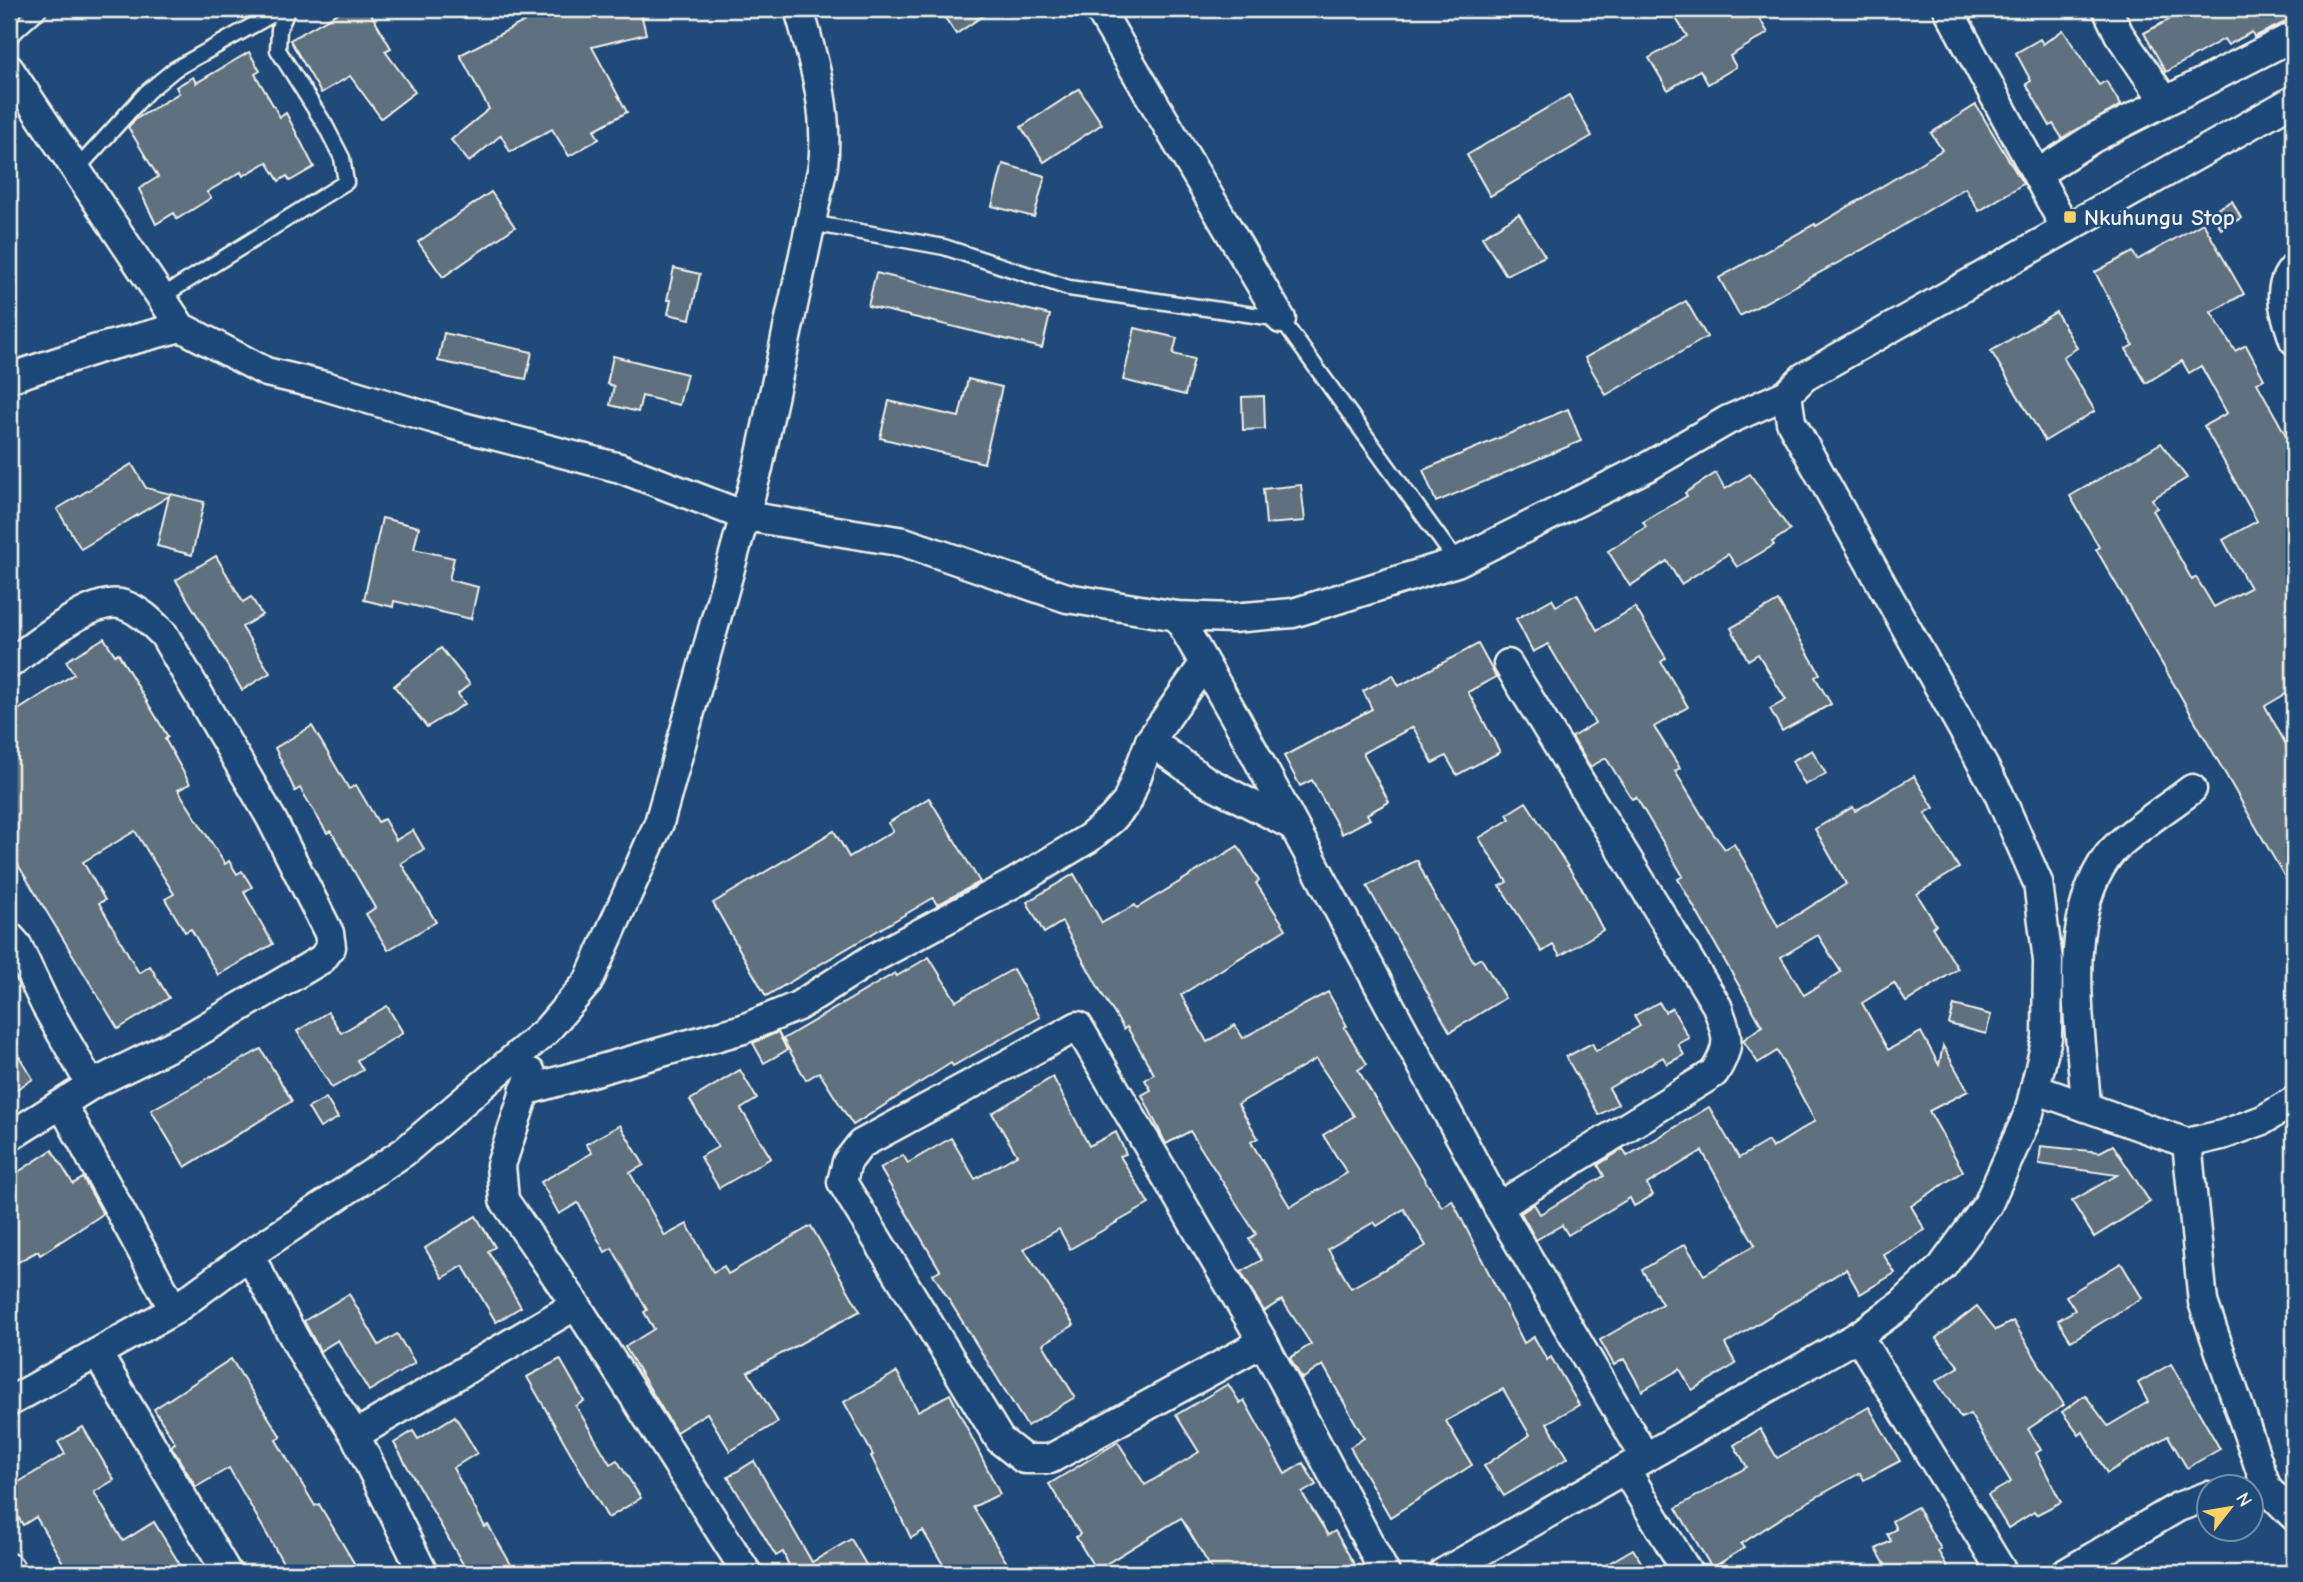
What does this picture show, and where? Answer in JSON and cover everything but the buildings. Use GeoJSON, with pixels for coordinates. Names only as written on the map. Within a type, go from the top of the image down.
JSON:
{"type":"FeatureCollection","features":[{"type":"Feature","properties":{"kind":"street"},"geometry":{"type":"LineString","coordinates":[[9,1402],[174,1310],[249,1255],[404,1152],[546,1031],[588,982],[659,823],[745,516],[811,223],[823,166],[826,134],[822,93],[799,9]]}},
{"type":"Feature","properties":{"kind":"street"},"geometry":{"type":"LineString","coordinates":[[1099,9],[1281,318]]}},
{"type":"Feature","properties":{"kind":"street"},"geometry":{"type":"LineString","coordinates":[[1948,9],[2066,229]]}},
{"type":"Feature","properties":{"kind":"street"},"geometry":{"type":"LineString","coordinates":[[2107,9],[2119,34],[2165,101]]}},
{"type":"Feature","properties":{"kind":"street"},"geometry":{"type":"LineString","coordinates":[[2037,174],[2093,138],[2294,36]]}},
{"type":"Feature","properties":{"kind":"street"},"geometry":{"type":"LineString","coordinates":[[9,69],[181,327],[265,372],[325,386],[455,425],[620,468],[745,516],[904,542],[1067,598],[1177,616],[1232,618],[1293,613],[1457,562],[1649,466],[1728,420],[1787,394],[1804,377],[2294,100]]}},
{"type":"Feature","properties":{"kind":"street"},"geometry":{"type":"LineString","coordinates":[[2294,268],[2285,278],[2282,306],[2294,340]]}},
{"type":"Feature","properties":{"kind":"street"},"geometry":{"type":"LineString","coordinates":[[9,378],[97,349],[181,327]]}},
{"type":"Feature","properties":{"kind":"street"},"geometry":{"type":"LineString","coordinates":[[1443,1573],[1858,1335],[1901,1306],[1942,1267],[1988,1205],[2029,1113],[2047,1038],[2048,961],[2038,883],[1998,792],[1791,422],[1787,394]]}},
{"type":"Feature","properties":{"kind":"street"},"geometry":{"type":"LineString","coordinates":[[9,664],[92,607],[122,604],[144,615],[164,635],[271,818],[329,933],[331,947],[322,959],[191,1036],[91,1085],[9,1137]]}},
{"type":"Feature","properties":{"kind":"street"},"geometry":{"type":"LineString","coordinates":[[1177,616],[1635,1463],[1688,1573]]}},
{"type":"Feature","properties":{"kind":"street"},"geometry":{"type":"LineString","coordinates":[[524,1091],[743,1029],[798,1006],[870,960],[1016,883],[1088,838],[1112,819],[1127,802],[1150,741],[1204,664]]}},
{"type":"Feature","properties":{"kind":"street"},"geometry":{"type":"LineString","coordinates":[[1498,1207],[1714,1073],[1727,1053],[1725,1028],[1717,1006],[1508,664]]}},
{"type":"Feature","properties":{"kind":"street"},"geometry":{"type":"LineString","coordinates":[[1150,741],[1206,781],[1292,825]]}},
{"type":"Feature","properties":{"kind":"street"},"geometry":{"type":"LineString","coordinates":[[2086,1107],[2078,940],[2090,884],[2110,853],[2192,789]]}},
{"type":"Feature","properties":{"kind":"street"},"geometry":{"type":"LineString","coordinates":[[9,936],[17,945],[45,1004],[91,1085]]}},
{"type":"Feature","properties":{"kind":"street"},"geometry":{"type":"LineString","coordinates":[[1263,1342],[1050,1459],[1024,1459],[1000,1440],[842,1182],[847,1162],[861,1144],[1078,1026],[1263,1342],[1385,1573]]}},
{"type":"Feature","properties":{"kind":"street"},"geometry":{"type":"LineString","coordinates":[[546,1031],[501,1165],[504,1200],[576,1305],[747,1573]]}},
{"type":"Feature","properties":{"kind":"street"},"geometry":{"type":"LineString","coordinates":[[2035,1089],[2188,1143],[2222,1135],[2263,1120],[2294,1101]]}},
{"type":"Feature","properties":{"kind":"street"},"geometry":{"type":"LineString","coordinates":[[62,1104],[174,1310]]}},
{"type":"Feature","properties":{"kind":"street"},"geometry":{"type":"LineString","coordinates":[[2188,1143],[2203,1302],[2255,1474]]}},
{"type":"Feature","properties":{"kind":"street"},"geometry":{"type":"LineString","coordinates":[[249,1255],[308,1363],[355,1436],[423,1573]]}},
{"type":"Feature","properties":{"kind":"street"},"geometry":{"type":"LineString","coordinates":[[355,1436],[576,1305]]}},
{"type":"Feature","properties":{"kind":"street"},"geometry":{"type":"LineString","coordinates":[[1858,1335],[2003,1573]]}},
{"type":"Feature","properties":{"kind":"street"},"geometry":{"type":"LineString","coordinates":[[97,1353],[228,1573]]}},
{"type":"Feature","properties":{"kind":"street"},"geometry":{"type":"LineString","coordinates":[[2264,1493],[2294,1516]]}},
{"type":"Feature","properties":{"kind":"street"},"geometry":{"type":"LineString","coordinates":[[2066,1573],[2178,1507],[2194,1501]]}},
{"type":"Feature","properties":{"kind":"street"},"geometry":{"type":"LineString","coordinates":[[9,1568],[12,1573]]}},
{"type":"Feature","properties":{"kind":"lane"},"geometry":{"type":"LineString","coordinates":[[9,37],[40,9]]}},
{"type":"Feature","properties":{"kind":"lane"},"geometry":{"type":"LineString","coordinates":[[76,170],[147,92],[175,69],[282,9]]}},
{"type":"Feature","properties":{"kind":"lane"},"geometry":{"type":"LineString","coordinates":[[161,297],[346,183],[342,158],[278,50],[279,29],[288,9]]}},
{"type":"Feature","properties":{"kind":"lane"},"geometry":{"type":"LineString","coordinates":[[811,223],[944,247],[1069,288],[1281,318],[1457,562]]}},
{"type":"Feature","properties":{"kind":"place","name":"Nkuhungu Stop"},"geometry":{"type":"Point","coordinates":[2070,217]}}]}
